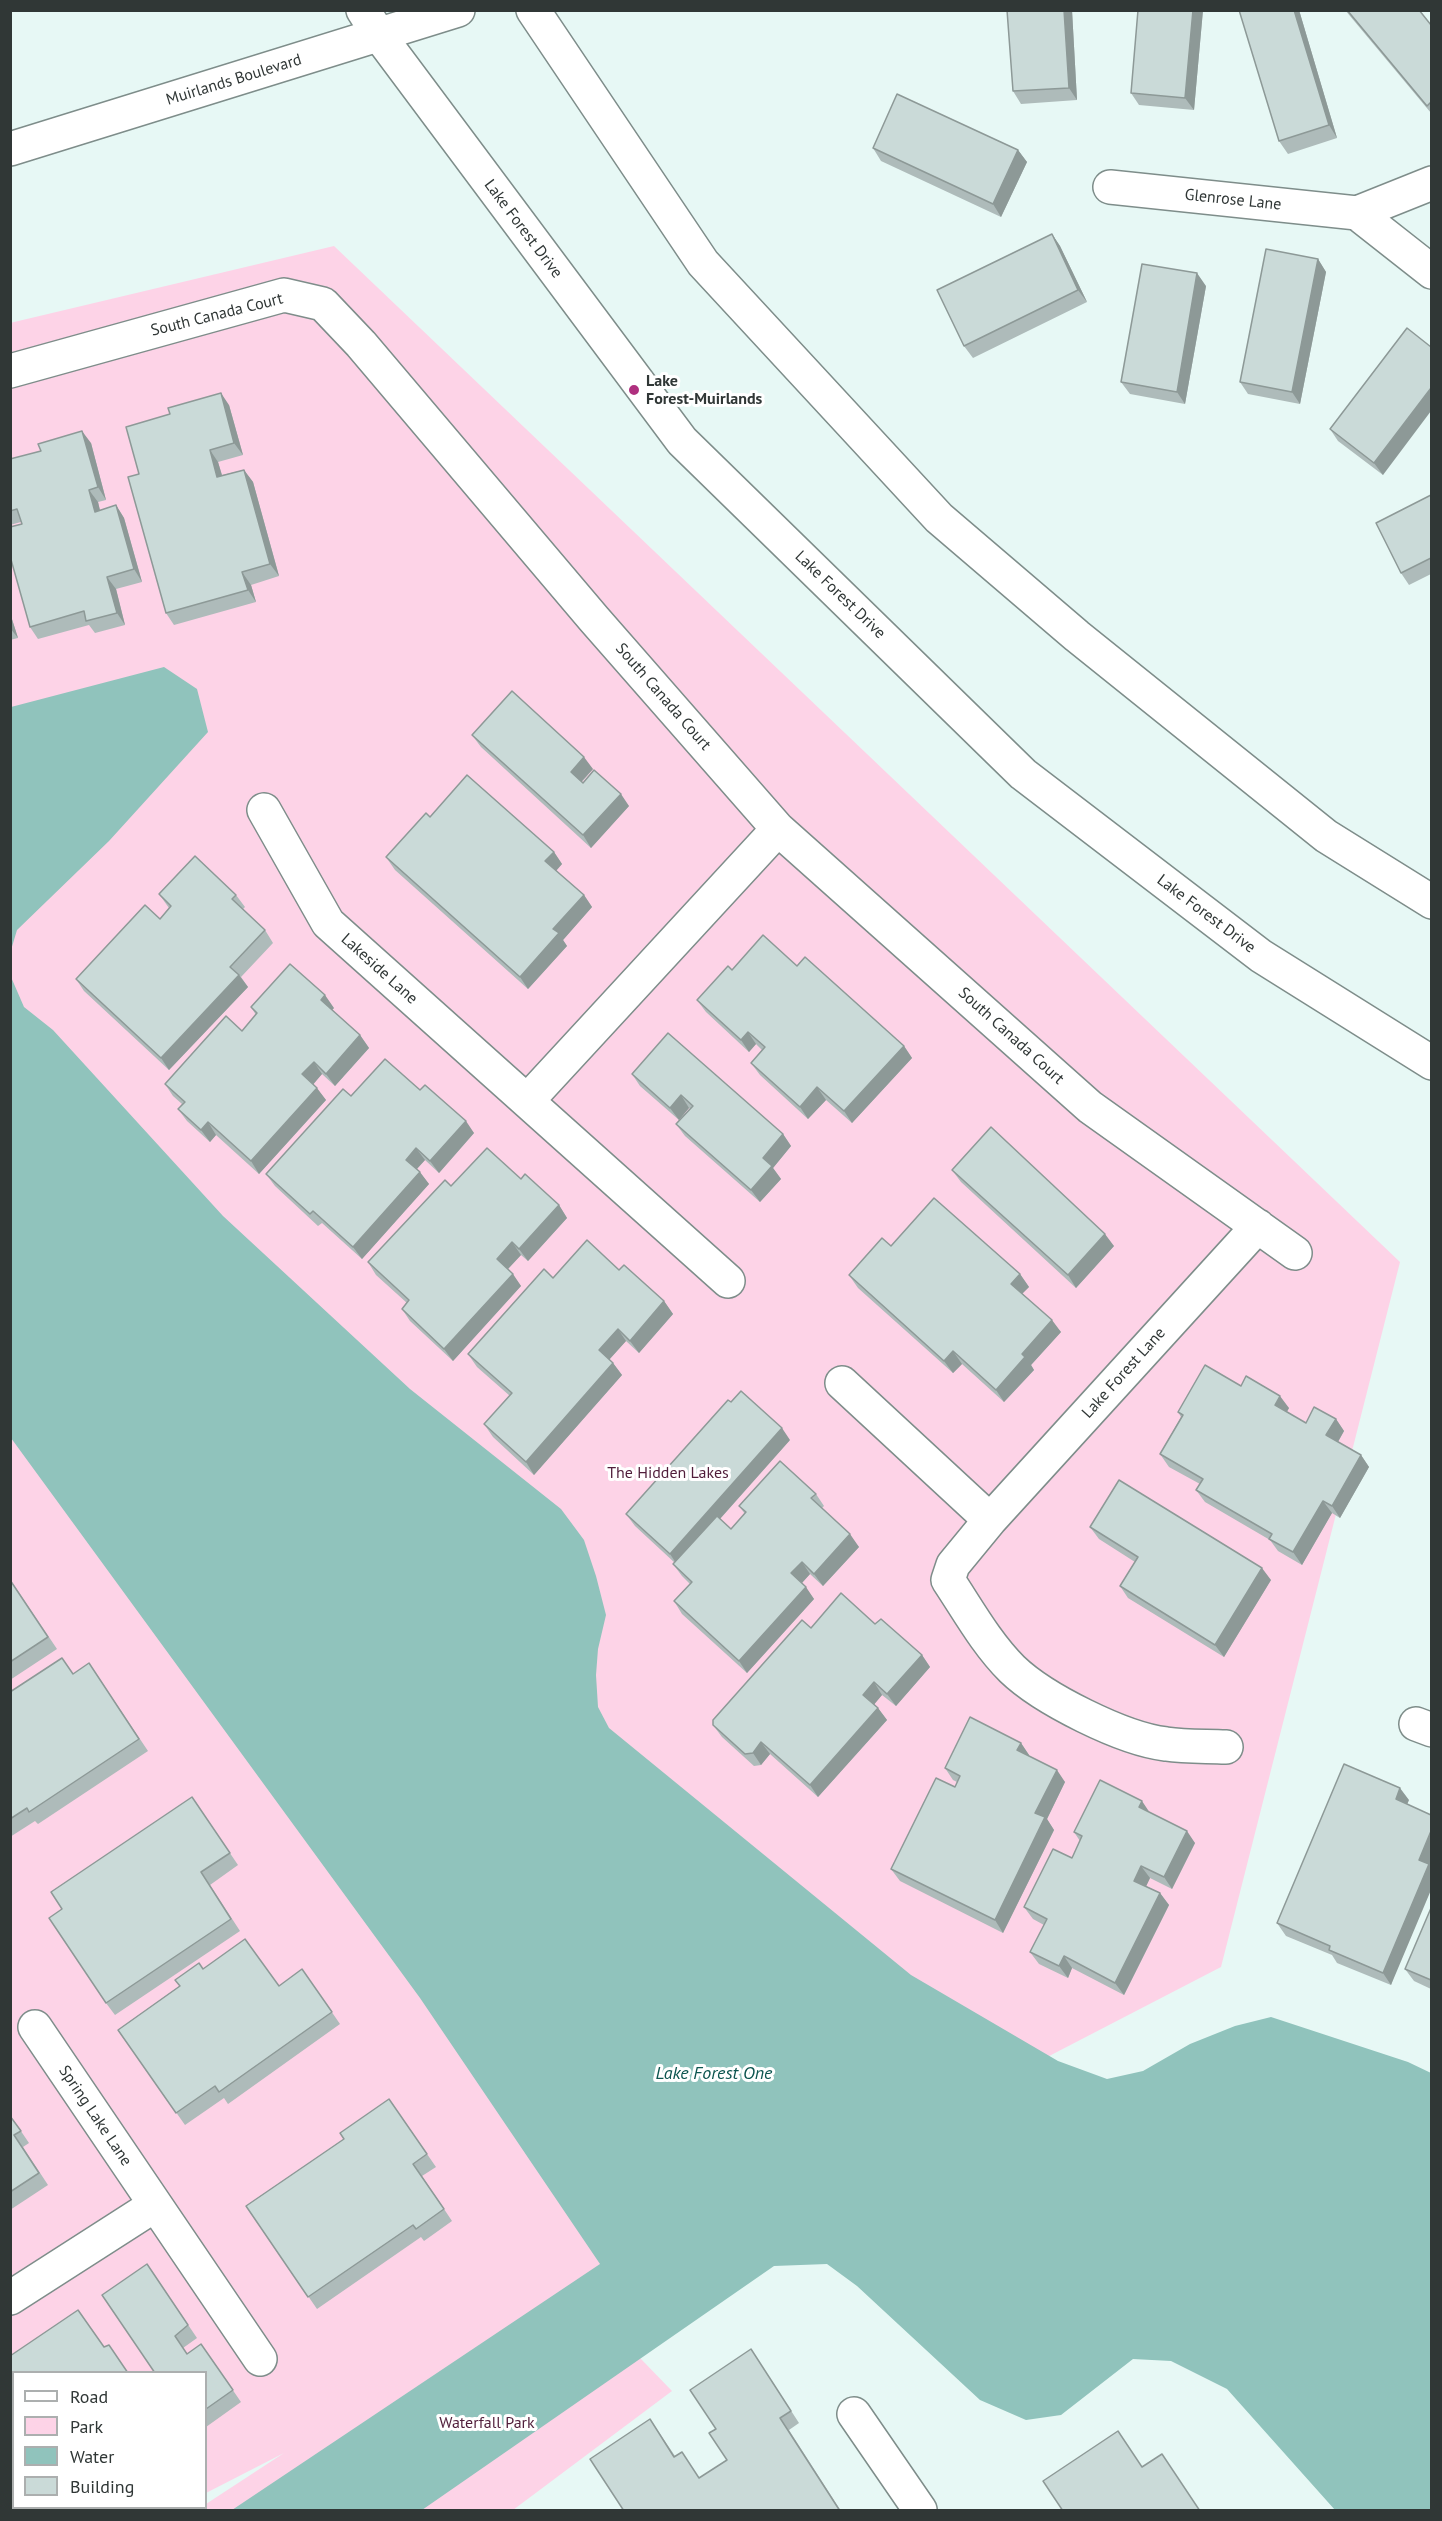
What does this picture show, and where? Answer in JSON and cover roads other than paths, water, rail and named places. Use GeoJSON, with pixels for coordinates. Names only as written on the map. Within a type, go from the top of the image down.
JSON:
{"type":"FeatureCollection","features":[{"type":"Feature","properties":{"kind":"street","name":"Muirlands Boulevard"},"geometry":{"type":"LineString","coordinates":[[10,149],[371,23],[458,10]]}},
{"type":"Feature","properties":{"kind":"street"},"geometry":{"type":"LineString","coordinates":[[533,10],[703,263],[939,518],[1077,636],[1326,836],[1431,902]]}},
{"type":"Feature","properties":{"kind":"street","name":"Lake Forest Drive"},"geometry":{"type":"LineString","coordinates":[[371,23],[682,441],[691,450],[1023,774],[1261,956],[1431,1063]]}},
{"type":"Feature","properties":{"kind":"street","name":"Glenrose Lane"},"geometry":{"type":"LineString","coordinates":[[1110,187],[1357,213],[1431,183]]}},
{"type":"Feature","properties":{"kind":"street"},"geometry":{"type":"LineString","coordinates":[[1357,213],[1431,272]]}},
{"type":"Feature","properties":{"kind":"street","name":"South Canada Court"},"geometry":{"type":"LineString","coordinates":[[10,371],[284,295],[323,304],[361,344],[594,619],[778,829],[1090,1107],[1295,1253]]}},
{"type":"Feature","properties":{"kind":"street","name":"Lakeside Lane"},"geometry":{"type":"LineString","coordinates":[[264,810],[328,923],[728,1281]]}},
{"type":"Feature","properties":{"kind":"street"},"geometry":{"type":"LineString","coordinates":[[528,1101],[778,829]]}},
{"type":"Feature","properties":{"kind":"street","name":"Lake Forest Lane"},"geometry":{"type":"LineString","coordinates":[[1226,1747],[1165,1744],[1123,1733],[1040,1692],[1011,1668],[984,1635],[948,1580],[953,1565],[990,1520],[1258,1226]]}},
{"type":"Feature","properties":{"kind":"street"},"geometry":{"type":"LineString","coordinates":[[842,1383],[990,1520]]}},
{"type":"Feature","properties":{"kind":"street","name":"Spring Lake Lane"},"geometry":{"type":"LineString","coordinates":[[35,2027],[260,2359]]}},
{"type":"Feature","properties":{"kind":"street"},"geometry":{"type":"LineString","coordinates":[[10,2298],[155,2205]]}},
{"type":"Feature","properties":{"kind":"street"},"geometry":{"type":"LineString","coordinates":[[854,2414],[920,2511]]}},
{"type":"Feature","properties":{"kind":"water"},"geometry":{"type":"Polygon","coordinates":[[[164,667],[197,689],[208,732],[109,841],[17,930],[11,950],[11,707],[164,667]]]}},
{"type":"Feature","properties":{"kind":"water","name":"Lake Forest One"},"geometry":{"type":"Polygon","coordinates":[[[11,977],[24,1007],[53,1030],[223,1216],[410,1389],[561,1509],[584,1540],[606,1615],[598,1649],[596,1675],[598,1707],[609,1728],[911,1975],[1058,2061],[1107,2079],[1143,2071],[1190,2044],[1235,2026],[1271,2017],[1408,2062],[1431,2073],[1431,2510],[1335,2510],[1227,2389],[1171,2361],[1133,2359],[1061,2415],[1026,2420],[980,2400],[857,2286],[827,2264],[774,2266],[422,2510],[232,2510],[600,2264],[420,1998],[11,1438],[11,977]]]}},
{"type":"Feature","properties":{"kind":"place","name":"Lake Forest-Muirlands"},"geometry":{"type":"Point","coordinates":[634,390]}},
{"type":"Feature","properties":{"kind":"park label","name":"The Hidden Lakes"},"geometry":{"type":"Point","coordinates":[668,1473]}},
{"type":"Feature","properties":{"kind":"park label","name":"Waterfall Park"},"geometry":{"type":"Point","coordinates":[487,2423]}}]}
